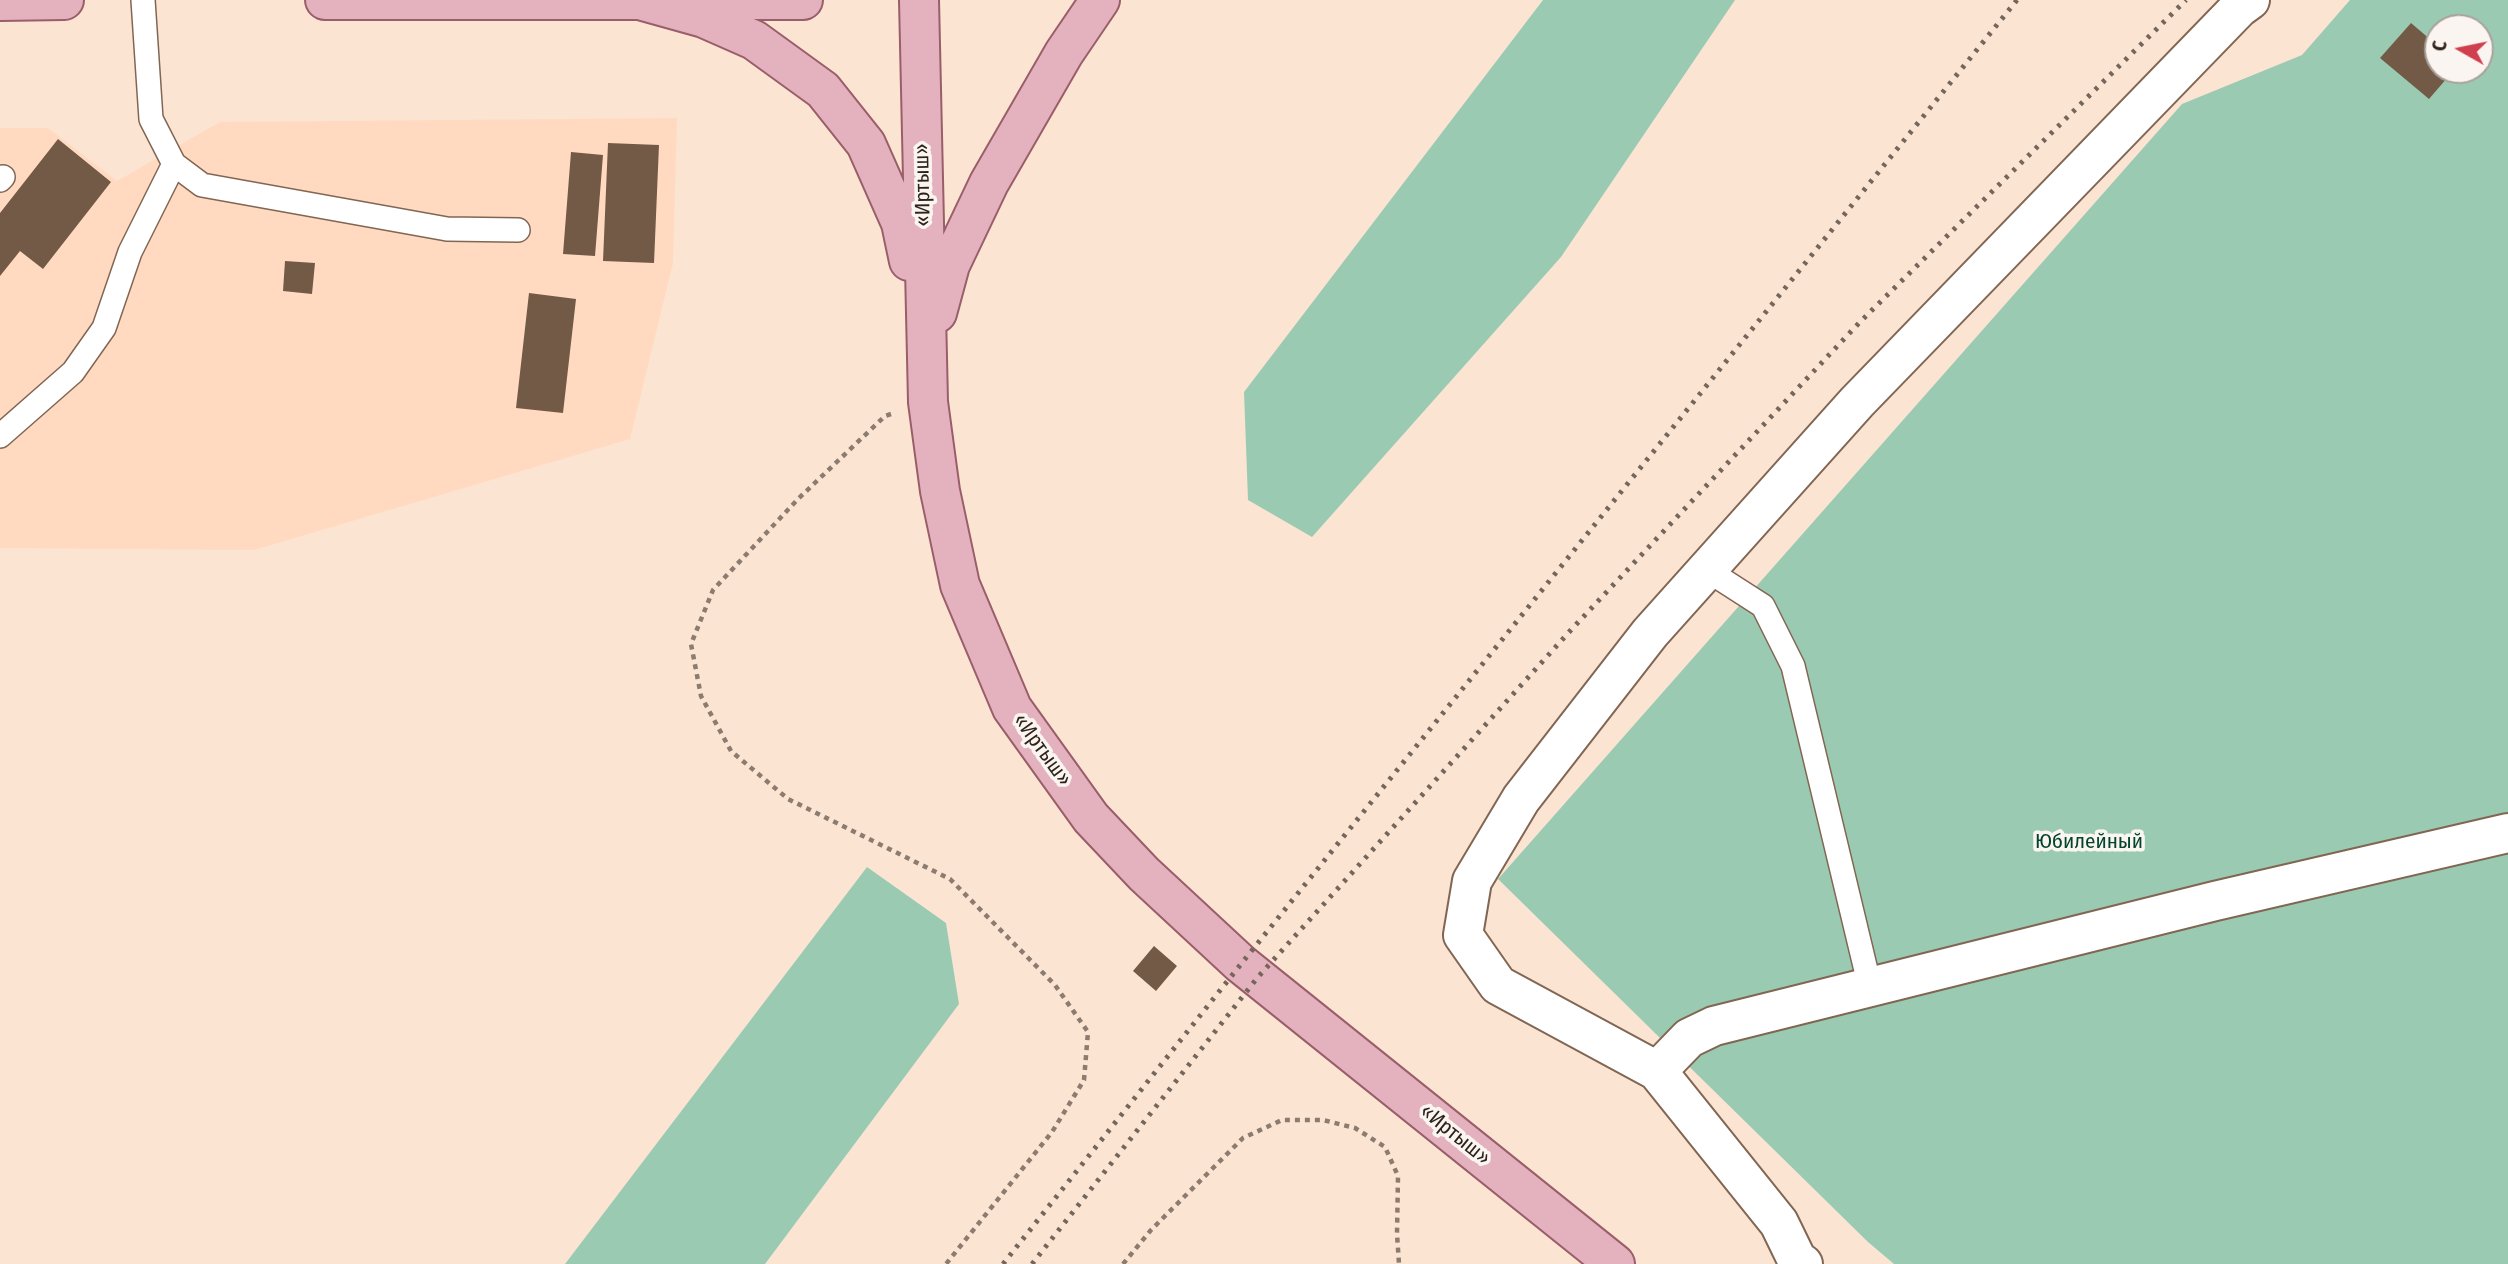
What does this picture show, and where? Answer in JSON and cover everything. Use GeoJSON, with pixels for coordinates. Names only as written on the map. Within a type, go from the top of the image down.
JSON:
{"type":"FeatureCollection","features":[{"type":"Feature","properties":{"kind":"main road"},"geometry":{"type":"LineString","coordinates":[[0,1],[64,0]]}},
{"type":"Feature","properties":{"kind":"main road"},"geometry":{"type":"LineString","coordinates":[[325,0],[803,0]]}},
{"type":"Feature","properties":{"kind":"main road","name":"«Иртыш»"},"geometry":{"type":"LineString","coordinates":[[919,0],[928,402],[940,491],[960,585],[1012,708],[1091,818],[1144,874],[1241,964],[1615,1264]]}},
{"type":"Feature","properties":{"kind":"main road"},"geometry":{"type":"LineString","coordinates":[[926,352],[950,265],[989,183],[1064,53],[1100,0]]}},
{"type":"Feature","properties":{"kind":"main road"},"geometry":{"type":"LineString","coordinates":[[643,1],[704,19],[754,40],[823,90],[866,144],[901,223],[926,352]]}},
{"type":"Feature","properties":{"kind":"street"},"geometry":{"type":"LineString","coordinates":[[1799,1263],[1779,1223],[1657,1071],[1498,985],[1463,935],[1472,881],[1521,799],[1650,633],[1857,402],[2229,18],[2250,0]]}},
{"type":"Feature","properties":{"kind":"street"},"geometry":{"type":"LineString","coordinates":[[1657,1071],[1689,1038],[1714,1026],[2215,901],[2508,833]]}},
{"type":"Feature","properties":{"kind":"lane"},"geometry":{"type":"LineString","coordinates":[[143,0],[151,119],[174,163],[202,185],[447,229],[518,230]]}},
{"type":"Feature","properties":{"kind":"lane"},"geometry":{"type":"LineString","coordinates":[[0,436],[73,372],[104,328],[130,252],[174,163]]}},
{"type":"Feature","properties":{"kind":"lane"},"geometry":{"type":"LineString","coordinates":[[1707,570],[1763,606],[1793,666],[1870,987]]}},
{"type":"Feature","properties":{"kind":"path"},"geometry":{"type":"LineString","coordinates":[[928,402],[886,416],[798,499],[713,590],[691,644],[701,696],[731,751],[788,799],[950,879],[1055,985],[1087,1032],[1084,1080],[1052,1132],[946,1264]]}},
{"type":"Feature","properties":{"kind":"path"},"geometry":{"type":"LineString","coordinates":[[1123,1264],[1151,1230],[1243,1138],[1282,1121],[1323,1120],[1355,1128],[1385,1147],[1398,1176],[1399,1264]]}},
{"type":"Feature","properties":{"kind":"shaded area"},"geometry":{"type":"Polygon","coordinates":[[[677,118],[673,263],[630,439],[254,550],[0,548],[0,128],[48,128],[117,181],[220,122],[677,118]]]}},
{"type":"Feature","properties":{"kind":"green space"},"geometry":{"type":"Polygon","coordinates":[[[1543,0],[1735,0],[1561,257],[1312,537],[1248,500],[1244,392],[1543,0]]]}},
{"type":"Feature","properties":{"kind":"green space","name":"Юбилейный"},"geometry":{"type":"Polygon","coordinates":[[[2350,0],[2508,0],[2508,1264],[1894,1264],[1868,1242],[1498,879],[2182,104],[2302,55],[2350,0]]]}},
{"type":"Feature","properties":{"kind":"green space"},"geometry":{"type":"Polygon","coordinates":[[[867,867],[946,923],[959,1004],[765,1264],[565,1264],[867,867]]]}},
{"type":"Feature","properties":{"kind":"building"},"geometry":{"type":"Polygon","coordinates":[[[2411,23],[2424,34],[2424,84],[2442,84],[2429,99],[2380,58],[2411,23]]]}},
{"type":"Feature","properties":{"kind":"building"},"geometry":{"type":"Polygon","coordinates":[[[58,139],[111,182],[43,269],[20,251],[0,276],[0,213],[58,139]]]}},
{"type":"Feature","properties":{"kind":"building"},"geometry":{"type":"Polygon","coordinates":[[[608,143],[659,145],[654,263],[603,261],[608,143]]]}},
{"type":"Feature","properties":{"kind":"building"},"geometry":{"type":"Polygon","coordinates":[[[571,152],[603,155],[595,256],[563,254],[571,152]]]}},
{"type":"Feature","properties":{"kind":"building"},"geometry":{"type":"Polygon","coordinates":[[[285,261],[315,263],[312,294],[283,291],[285,261]]]}},
{"type":"Feature","properties":{"kind":"building"},"geometry":{"type":"Polygon","coordinates":[[[529,293],[576,299],[563,413],[516,408],[529,293]]]}},
{"type":"Feature","properties":{"kind":"building"},"geometry":{"type":"Polygon","coordinates":[[[1154,946],[1177,966],[1156,991],[1133,971],[1154,946]]]}},
{"type":"Feature","properties":{"kind":"railway"},"geometry":{"type":"LineString","coordinates":[[1003,1264],[2017,0]]}},
{"type":"Feature","properties":{"kind":"railway"},"geometry":{"type":"LineString","coordinates":[[1032,1264],[1258,977],[1570,631],[1859,323],[2186,0]]}}]}
